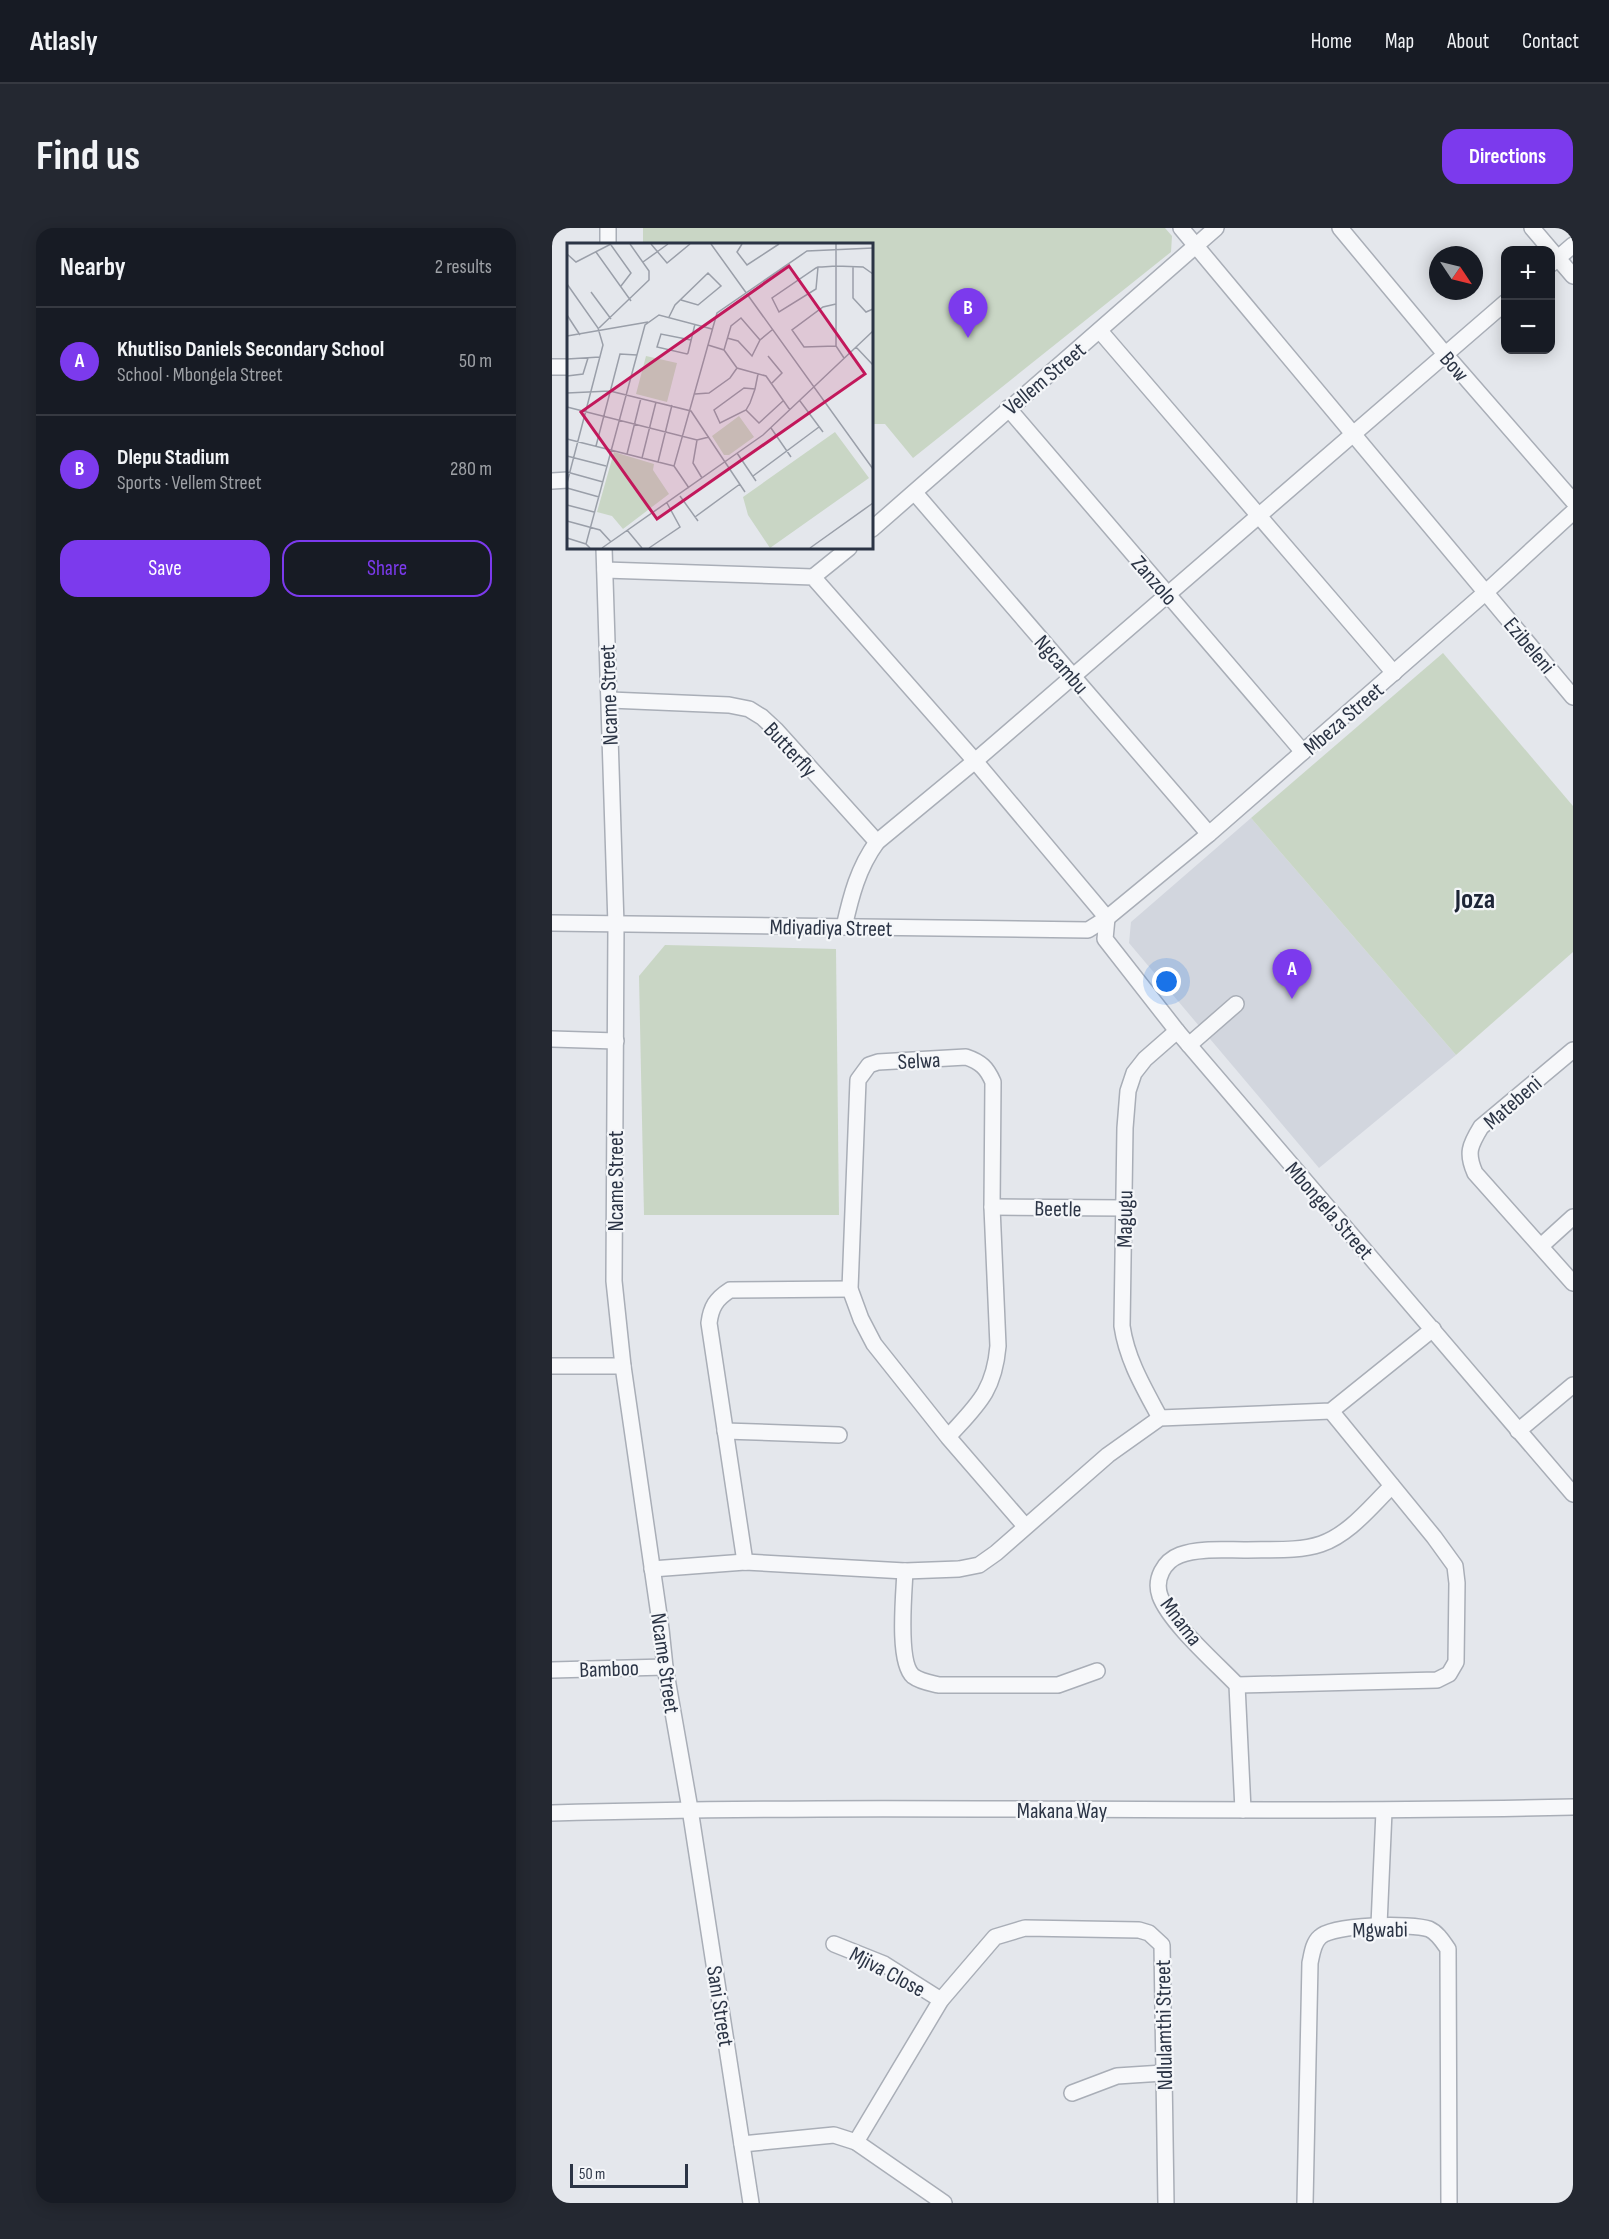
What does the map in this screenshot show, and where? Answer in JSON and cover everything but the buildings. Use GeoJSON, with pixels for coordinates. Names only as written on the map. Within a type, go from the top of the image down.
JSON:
{"type":"FeatureCollection","features":[{"type":"Feature","properties":{"kind":"street","name":"Ezibeleni"},"geometry":{"type":"LineString","coordinates":[[1181,228],[1573,698]]}},
{"type":"Feature","properties":{"kind":"street","name":"Vellem Street"},"geometry":{"type":"LineString","coordinates":[[873,528],[1216,228]]}},
{"type":"Feature","properties":{"kind":"street","name":"Bow"},"geometry":{"type":"LineString","coordinates":[[1340,228],[1445,354],[1573,501]]}},
{"type":"Feature","properties":{"kind":"street"},"geometry":{"type":"LineString","coordinates":[[1532,228],[1544,246]]}},
{"type":"Feature","properties":{"kind":"street"},"geometry":{"type":"LineString","coordinates":[[1555,260],[1573,245]]}},
{"type":"Feature","properties":{"kind":"street"},"geometry":{"type":"LineString","coordinates":[[1555,262],[1573,276]]}},
{"type":"Feature","properties":{"kind":"street"},"geometry":{"type":"LineString","coordinates":[[844,927],[854,885],[865,858],[877,842],[975,761],[1501,306]]}},
{"type":"Feature","properties":{"kind":"street"},"geometry":{"type":"LineString","coordinates":[[1100,331],[1394,673]]}},
{"type":"Feature","properties":{"kind":"street","name":"Zanzolo"},"geometry":{"type":"LineString","coordinates":[[1008,408],[1304,752]]}},
{"type":"Feature","properties":{"kind":"street"},"geometry":{"type":"LineString","coordinates":[[552,481],[567,480]]}},
{"type":"Feature","properties":{"kind":"street","name":"Ngcambu"},"geometry":{"type":"LineString","coordinates":[[915,493],[1209,834]]}},
{"type":"Feature","properties":{"kind":"street","name":"Mbeza Street"},"geometry":{"type":"LineString","coordinates":[[1107,918],[1304,752],[1573,512]]}},
{"type":"Feature","properties":{"kind":"street","name":"Ncame Street"},"geometry":{"type":"LineString","coordinates":[[604,549],[616,925],[614,1281],[623,1366],[665,1667],[690,1809]]}},
{"type":"Feature","properties":{"kind":"street"},"geometry":{"type":"LineString","coordinates":[[605,570],[813,577],[848,549]]}},
{"type":"Feature","properties":{"kind":"street"},"geometry":{"type":"LineString","coordinates":[[813,577],[975,761],[1107,918]]}},
{"type":"Feature","properties":{"kind":"street","name":"Butterfly"},"geometry":{"type":"LineString","coordinates":[[610,700],[729,705],[749,710],[762,717],[776,730],[877,842]]}},
{"type":"Feature","properties":{"kind":"street","name":"Mdiyadiya Street"},"geometry":{"type":"LineString","coordinates":[[552,923],[1088,930],[1107,918]]}},
{"type":"Feature","properties":{"kind":"street","name":"Mbongela Street"},"geometry":{"type":"LineString","coordinates":[[1107,918],[1105,939],[1177,1031],[1573,1494]]}},
{"type":"Feature","properties":{"kind":"street"},"geometry":{"type":"LineString","coordinates":[[1189,1045],[1236,1004]]}},
{"type":"Feature","properties":{"kind":"street","name":"Magugu"},"geometry":{"type":"LineString","coordinates":[[1160,1418],[1125,1346],[1122,1326],[1125,1128],[1128,1091],[1134,1073],[1145,1059],[1177,1031]]}},
{"type":"Feature","properties":{"kind":"street"},"geometry":{"type":"LineString","coordinates":[[552,1039],[616,1041]]}},
{"type":"Feature","properties":{"kind":"street","name":"Matebeni"},"geometry":{"type":"LineString","coordinates":[[1573,1050],[1481,1127],[1471,1143],[1469,1159],[1474,1173],[1573,1283]]}},
{"type":"Feature","properties":{"kind":"street","name":"Selwa"},"geometry":{"type":"LineString","coordinates":[[948,1437],[981,1400],[992,1382],[996,1369],[998,1346],[992,1207],[993,1082],[987,1069],[977,1061],[966,1057],[878,1062],[869,1065],[858,1080],[850,1288],[861,1319],[874,1344],[948,1437],[1025,1526]]}},
{"type":"Feature","properties":{"kind":"street","name":"Beetle"},"geometry":{"type":"LineString","coordinates":[[992,1207],[1124,1208]]}},
{"type":"Feature","properties":{"kind":"street"},"geometry":{"type":"LineString","coordinates":[[1541,1246],[1573,1217]]}},
{"type":"Feature","properties":{"kind":"street"},"geometry":{"type":"LineString","coordinates":[[745,1562],[709,1323],[711,1310],[715,1302],[730,1290],[850,1288]]}},
{"type":"Feature","properties":{"kind":"street"},"geometry":{"type":"LineString","coordinates":[[652,1569],[745,1562],[905,1571],[959,1569],[979,1565],[996,1553],[1108,1455],[1160,1418],[1331,1411],[1433,1329]]}},
{"type":"Feature","properties":{"kind":"street"},"geometry":{"type":"LineString","coordinates":[[552,1366],[623,1366]]}},
{"type":"Feature","properties":{"kind":"street"},"geometry":{"type":"LineString","coordinates":[[1518,1431],[1573,1385]]}},
{"type":"Feature","properties":{"kind":"street"},"geometry":{"type":"LineString","coordinates":[[1243,1810],[1238,1685],[1437,1680],[1449,1674],[1456,1662],[1457,1583],[1455,1566],[1331,1411]]}},
{"type":"Feature","properties":{"kind":"street"},"geometry":{"type":"LineString","coordinates":[[725,1431],[839,1435]]}},
{"type":"Feature","properties":{"kind":"street","name":"Mnama"},"geometry":{"type":"LineString","coordinates":[[1238,1685],[1167,1609],[1160,1595],[1158,1581],[1164,1565],[1180,1555],[1203,1551],[1295,1548],[1321,1544],[1339,1535],[1355,1522],[1392,1486]]}},
{"type":"Feature","properties":{"kind":"street"},"geometry":{"type":"LineString","coordinates":[[905,1571],[903,1651],[906,1665],[913,1675],[924,1682],[939,1685],[1058,1685],[1097,1671]]}},
{"type":"Feature","properties":{"kind":"street","name":"Bamboo"},"geometry":{"type":"LineString","coordinates":[[552,1670],[665,1667]]}},
{"type":"Feature","properties":{"kind":"street","name":"Makana Way"},"geometry":{"type":"LineString","coordinates":[[552,1813],[690,1809],[1384,1811],[1573,1807]]}},
{"type":"Feature","properties":{"kind":"street","name":"Sani Street"},"geometry":{"type":"LineString","coordinates":[[690,1809],[751,2203]]}},
{"type":"Feature","properties":{"kind":"street"},"geometry":{"type":"LineString","coordinates":[[1379,1925],[1384,1811]]}},
{"type":"Feature","properties":{"kind":"street","name":"Mgwabi"},"geometry":{"type":"LineString","coordinates":[[1305,2203],[1310,1963],[1314,1947],[1320,1937],[1330,1931],[1379,1925],[1429,1929],[1440,1936],[1448,1949],[1449,2203]]}},
{"type":"Feature","properties":{"kind":"street","name":"Ndlulamthi Street"},"geometry":{"type":"LineString","coordinates":[[856,2142],[941,2000],[995,1937],[1025,1928],[1139,1930],[1149,1933],[1162,1945],[1166,2203]]}},
{"type":"Feature","properties":{"kind":"street","name":"Mjiva Close"},"geometry":{"type":"LineString","coordinates":[[834,1944],[884,1964],[941,2000]]}},
{"type":"Feature","properties":{"kind":"street"},"geometry":{"type":"LineString","coordinates":[[1072,2093],[1117,2076],[1163,2073]]}},
{"type":"Feature","properties":{"kind":"street"},"geometry":{"type":"LineString","coordinates":[[742,2144],[834,2135],[856,2142],[944,2203]]}},
{"type":"Feature","properties":{"kind":"shaded area"},"geometry":{"type":"Polygon","coordinates":[[[1251,818],[1456,1055],[1319,1168],[1129,943],[1131,922],[1251,818]]]}},
{"type":"Feature","properties":{"kind":"green space"},"geometry":{"type":"Polygon","coordinates":[[[643,228],[1165,228],[1172,236],[1171,252],[913,458],[885,424],[873,424],[873,243],[643,243],[643,228]]]}},
{"type":"Feature","properties":{"kind":"green space"},"geometry":{"type":"Polygon","coordinates":[[[1443,653],[1573,806],[1573,952],[1456,1055],[1251,818],[1443,653]]]}},
{"type":"Feature","properties":{"kind":"green space"},"geometry":{"type":"Polygon","coordinates":[[[665,945],[836,949],[839,1215],[644,1215],[639,976],[665,945]]]}},
{"type":"Feature","properties":{"kind":"place","name":"Dlepu Stadium"},"geometry":{"type":"Point","coordinates":[968,338]}},
{"type":"Feature","properties":{"kind":"place","name":"Khutliso Daniels Secondary School"},"geometry":{"type":"Point","coordinates":[1292,999]}},
{"type":"Feature","properties":{"kind":"district","name":"Joza"},"geometry":{"type":"Point","coordinates":[1475,898]}}]}
